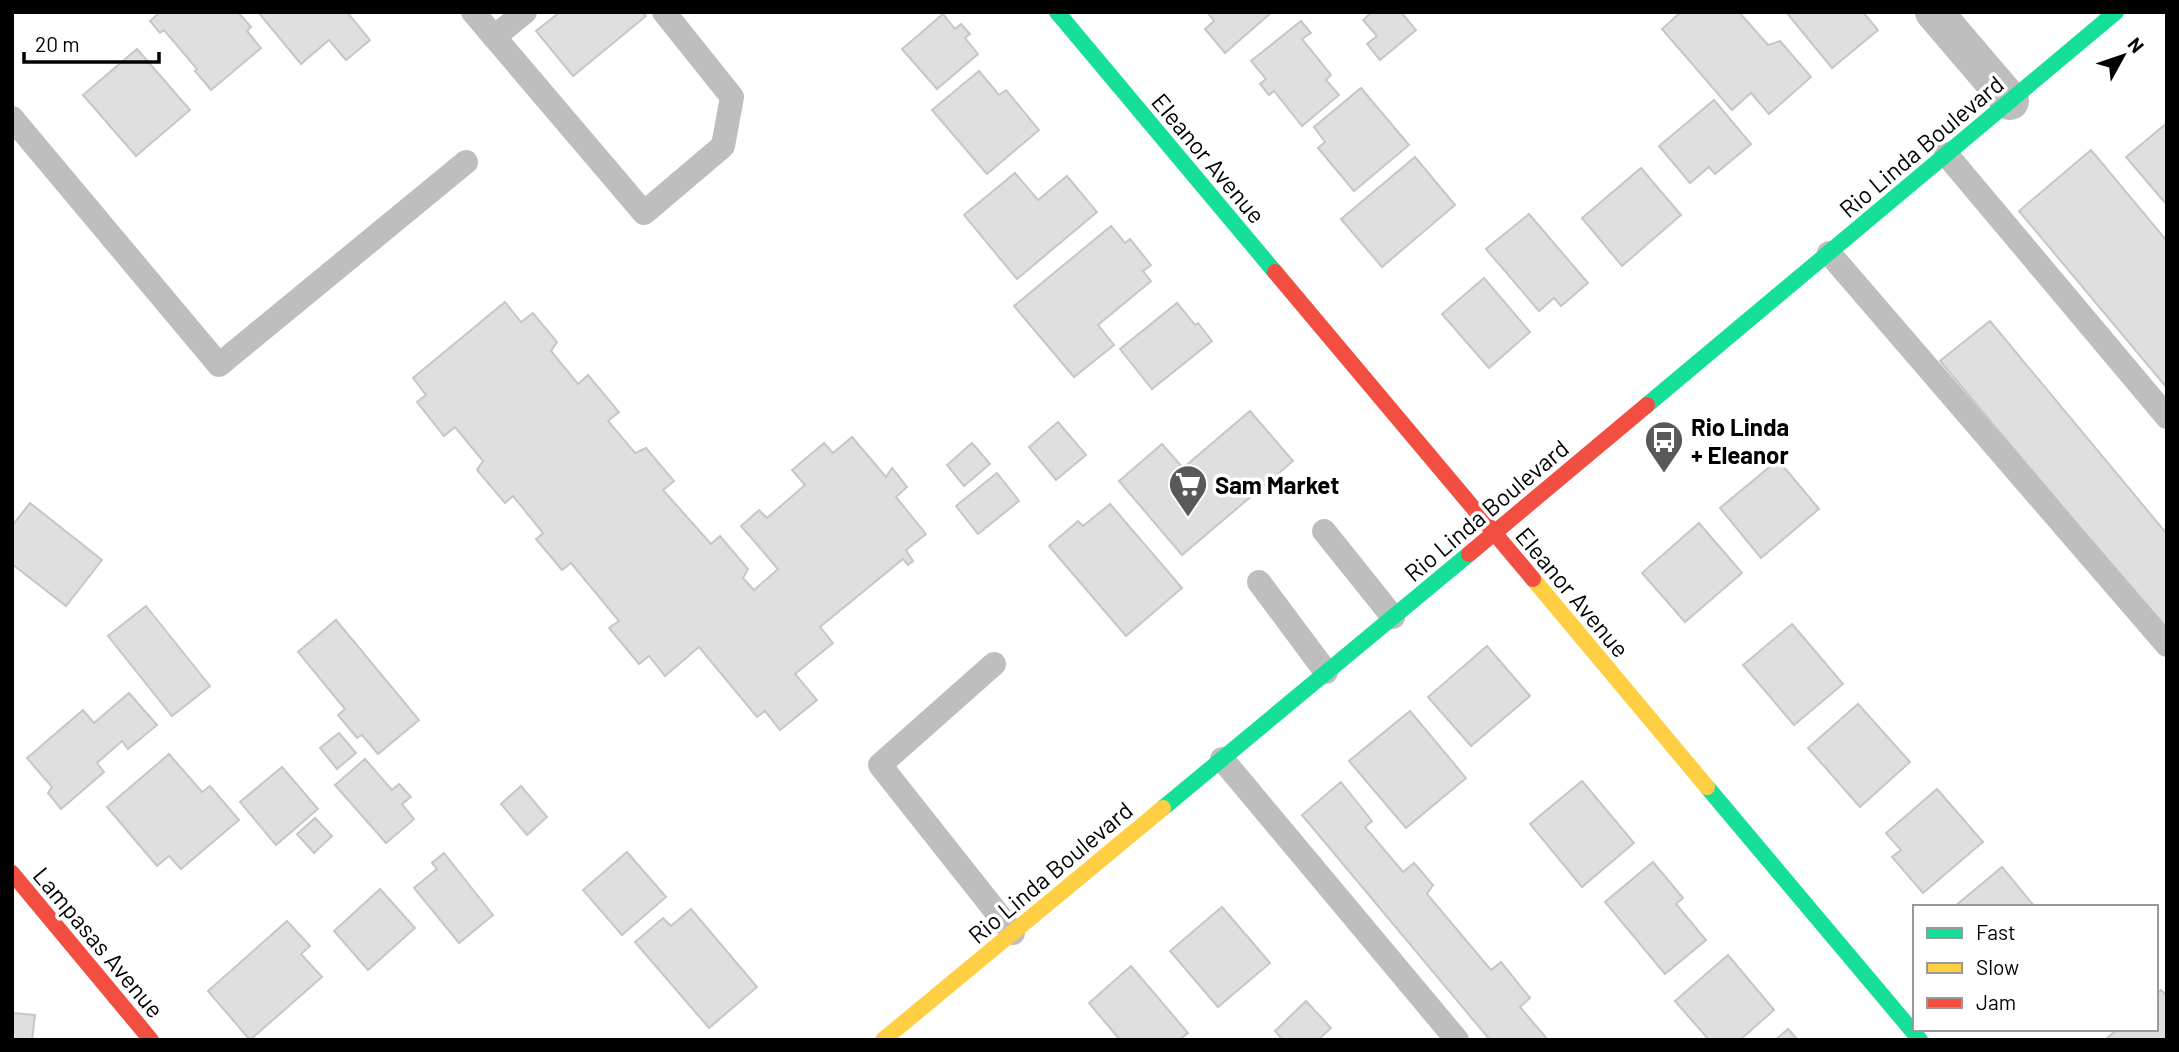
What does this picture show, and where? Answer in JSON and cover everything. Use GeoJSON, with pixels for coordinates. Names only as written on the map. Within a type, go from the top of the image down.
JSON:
{"type":"FeatureCollection","features":[{"type":"Feature","properties":{"kind":"main road","name":"Eleanor Avenue"},"geometry":{"type":"LineString","coordinates":[[1057,12],[1920,1040]]}},
{"type":"Feature","properties":{"kind":"main road","name":"Rio Linda Boulevard"},"geometry":{"type":"LineString","coordinates":[[883,1040],[2116,12]]}},
{"type":"Feature","properties":{"kind":"main road","name":"Lampasas Avenue"},"geometry":{"type":"LineString","coordinates":[[12,873],[151,1040]]}},
{"type":"Feature","properties":{"kind":"street"},"geometry":{"type":"LineString","coordinates":[[1934,12],[2010,101]]}},
{"type":"Feature","properties":{"kind":"lane"},"geometry":{"type":"LineString","coordinates":[[473,12],[644,213],[723,146],[732,97],[664,12]]}},
{"type":"Feature","properties":{"kind":"lane"},"geometry":{"type":"LineString","coordinates":[[494,37],[525,12]]}},
{"type":"Feature","properties":{"kind":"lane"},"geometry":{"type":"LineString","coordinates":[[12,118],[219,365],[466,162]]}},
{"type":"Feature","properties":{"kind":"lane"},"geometry":{"type":"LineString","coordinates":[[1946,154],[2167,417]]}},
{"type":"Feature","properties":{"kind":"lane"},"geometry":{"type":"LineString","coordinates":[[1829,253],[2167,645]]}},
{"type":"Feature","properties":{"kind":"lane"},"geometry":{"type":"LineString","coordinates":[[1324,531],[1393,617]]}},
{"type":"Feature","properties":{"kind":"lane"},"geometry":{"type":"LineString","coordinates":[[1259,582],[1326,672]]}},
{"type":"Feature","properties":{"kind":"lane"},"geometry":{"type":"LineString","coordinates":[[994,664],[880,765],[1013,933]]}},
{"type":"Feature","properties":{"kind":"lane"},"geometry":{"type":"LineString","coordinates":[[1222,759],[1457,1040]]}},
{"type":"Feature","properties":{"kind":"building"},"geometry":{"type":"Polygon","coordinates":[[[160,12],[238,12],[251,27],[247,31],[261,48],[211,90],[164,30],[160,33],[150,21],[160,12]]]}},
{"type":"Feature","properties":{"kind":"building"},"geometry":{"type":"Polygon","coordinates":[[[258,12],[347,12],[370,40],[346,60],[329,40],[301,64],[258,12]]]}},
{"type":"Feature","properties":{"kind":"building"},"geometry":{"type":"Polygon","coordinates":[[[560,12],[642,12],[646,16],[573,76],[536,31],[560,12]]]}},
{"type":"Feature","properties":{"kind":"building"},"geometry":{"type":"Polygon","coordinates":[[[1207,12],[1272,12],[1225,53],[1205,29],[1214,21],[1207,12]]]}},
{"type":"Feature","properties":{"kind":"building"},"geometry":{"type":"Polygon","coordinates":[[[1372,12],[1401,12],[1416,30],[1380,60],[1367,44],[1377,36],[1363,20],[1372,12]]]}},
{"type":"Feature","properties":{"kind":"building"},"geometry":{"type":"Polygon","coordinates":[[[1681,12],[1739,12],[1768,45],[1780,41],[1811,77],[1769,114],[1751,93],[1732,110],[1662,29],[1681,12]]]}},
{"type":"Feature","properties":{"kind":"building"},"geometry":{"type":"Polygon","coordinates":[[[1786,12],[1863,12],[1878,30],[1832,68],[1786,12]]]}},
{"type":"Feature","properties":{"kind":"building"},"geometry":{"type":"Polygon","coordinates":[[[943,14],[955,29],[961,24],[970,34],[965,38],[978,54],[937,89],[902,49],[943,14]]]}},
{"type":"Feature","properties":{"kind":"building"},"geometry":{"type":"Polygon","coordinates":[[[1301,21],[1311,33],[1302,39],[1331,75],[1326,80],[1339,95],[1302,126],[1274,91],[1269,95],[1260,84],[1266,79],[1251,61],[1301,21]]]}},
{"type":"Feature","properties":{"kind":"building"},"geometry":{"type":"Polygon","coordinates":[[[137,49],[190,110],[136,156],[83,95],[137,49]]]}},
{"type":"Feature","properties":{"kind":"building"},"geometry":{"type":"Polygon","coordinates":[[[979,71],[999,95],[1006,90],[1039,130],[987,174],[932,110],[979,71]]]}},
{"type":"Feature","properties":{"kind":"building"},"geometry":{"type":"Polygon","coordinates":[[[1361,88],[1409,145],[1354,191],[1318,148],[1325,142],[1314,127],[1361,88]]]}},
{"type":"Feature","properties":{"kind":"building"},"geometry":{"type":"Polygon","coordinates":[[[1714,100],[1751,144],[1715,174],[1709,167],[1690,183],[1659,146],[1714,100]]]}},
{"type":"Feature","properties":{"kind":"building"},"geometry":{"type":"Polygon","coordinates":[[[2167,123],[2167,205],[2126,157],[2167,123]]]}},
{"type":"Feature","properties":{"kind":"building"},"geometry":{"type":"Polygon","coordinates":[[[2091,150],[2167,241],[2167,388],[2019,211],[2091,150]]]}},
{"type":"Feature","properties":{"kind":"building"},"geometry":{"type":"Polygon","coordinates":[[[1415,157],[1455,205],[1382,267],[1341,219],[1415,157]]]}},
{"type":"Feature","properties":{"kind":"building"},"geometry":{"type":"Polygon","coordinates":[[[1641,168],[1681,215],[1622,266],[1582,218],[1641,168]]]}},
{"type":"Feature","properties":{"kind":"building"},"geometry":{"type":"Polygon","coordinates":[[[1015,173],[1038,200],[1067,176],[1097,212],[1017,279],[964,215],[1015,173]]]}},
{"type":"Feature","properties":{"kind":"building"},"geometry":{"type":"Polygon","coordinates":[[[1529,214],[1588,283],[1561,306],[1554,298],[1539,311],[1486,249],[1529,214]]]}},
{"type":"Feature","properties":{"kind":"building"},"geometry":{"type":"Polygon","coordinates":[[[1111,226],[1125,243],[1130,239],[1151,265],[1143,271],[1151,281],[1098,325],[1114,345],[1074,377],[1014,306],[1111,226]]]}},
{"type":"Feature","properties":{"kind":"building"},"geometry":{"type":"Polygon","coordinates":[[[1484,278],[1530,332],[1489,368],[1442,314],[1484,278]]]}},
{"type":"Feature","properties":{"kind":"building"},"geometry":{"type":"Polygon","coordinates":[[[505,302],[521,322],[533,313],[557,342],[551,351],[578,384],[588,375],[619,412],[608,421],[635,453],[646,448],[674,481],[663,490],[711,544],[720,536],[748,569],[743,578],[754,590],[778,569],[741,526],[759,510],[767,518],[805,485],[792,470],[824,443],[833,453],[852,437],[886,477],[892,468],[907,487],[896,497],[926,534],[906,550],[913,561],[908,565],[903,559],[820,627],[833,643],[795,674],[817,700],[780,730],[765,711],[757,717],[699,647],[665,676],[649,656],[639,664],[609,628],[619,621],[571,563],[562,570],[536,539],[543,533],[513,496],[505,503],[477,470],[483,461],[455,427],[444,436],[417,402],[426,395],[413,378],[505,302]]]}},
{"type":"Feature","properties":{"kind":"building"},"geometry":{"type":"Polygon","coordinates":[[[1177,303],[1212,341],[1152,389],[1120,349],[1177,303]]]}},
{"type":"Feature","properties":{"kind":"building"},"geometry":{"type":"Polygon","coordinates":[[[1990,321],[2167,534],[2167,631],[1940,361],[1990,321]]]}},
{"type":"Feature","properties":{"kind":"building","name":"Sam Market"},"geometry":{"type":"Polygon","coordinates":[[[1250,411],[1293,461],[1182,555],[1119,481],[1162,444],[1183,468],[1250,411]]]}},
{"type":"Feature","properties":{"kind":"building"},"geometry":{"type":"Polygon","coordinates":[[[1058,422],[1086,455],[1056,480],[1029,447],[1058,422]]]}},
{"type":"Feature","properties":{"kind":"building"},"geometry":{"type":"Polygon","coordinates":[[[972,443],[990,464],[964,486],[947,465],[972,443]]]}},
{"type":"Feature","properties":{"kind":"building"},"geometry":{"type":"Polygon","coordinates":[[[1778,460],[1819,509],[1761,558],[1720,508],[1778,460]]]}},
{"type":"Feature","properties":{"kind":"building"},"geometry":{"type":"Polygon","coordinates":[[[997,473],[1019,501],[978,534],[956,506],[997,473]]]}},
{"type":"Feature","properties":{"kind":"building"},"geometry":{"type":"Polygon","coordinates":[[[30,503],[102,560],[66,606],[12,564],[12,526],[30,503]]]}},
{"type":"Feature","properties":{"kind":"building"},"geometry":{"type":"Polygon","coordinates":[[[1110,504],[1182,588],[1126,636],[1049,546],[1078,521],[1083,526],[1110,504]]]}},
{"type":"Feature","properties":{"kind":"building"},"geometry":{"type":"Polygon","coordinates":[[[1699,523],[1742,573],[1685,622],[1642,573],[1699,523]]]}},
{"type":"Feature","properties":{"kind":"building"},"geometry":{"type":"Polygon","coordinates":[[[146,606],[210,686],[172,716],[108,636],[146,606]]]}},
{"type":"Feature","properties":{"kind":"building"},"geometry":{"type":"Polygon","coordinates":[[[336,620],[419,720],[378,754],[362,735],[357,738],[338,715],[345,709],[298,652],[336,620]]]}},
{"type":"Feature","properties":{"kind":"building"},"geometry":{"type":"Polygon","coordinates":[[[1792,624],[1843,684],[1794,725],[1743,665],[1792,624]]]}},
{"type":"Feature","properties":{"kind":"building"},"geometry":{"type":"Polygon","coordinates":[[[1487,646],[1530,696],[1471,746],[1428,697],[1487,646]]]}},
{"type":"Feature","properties":{"kind":"building"},"geometry":{"type":"Polygon","coordinates":[[[129,693],[157,725],[128,749],[122,741],[97,763],[104,772],[61,809],[48,793],[52,787],[27,758],[83,710],[94,723],[129,693]]]}},
{"type":"Feature","properties":{"kind":"building"},"geometry":{"type":"Polygon","coordinates":[[[1858,704],[1910,762],[1860,807],[1808,748],[1858,704]]]}},
{"type":"Feature","properties":{"kind":"building"},"geometry":{"type":"Polygon","coordinates":[[[1410,711],[1466,778],[1406,828],[1349,761],[1410,711]]]}},
{"type":"Feature","properties":{"kind":"building"},"geometry":{"type":"Polygon","coordinates":[[[339,733],[356,753],[337,769],[320,748],[339,733]]]}},
{"type":"Feature","properties":{"kind":"building"},"geometry":{"type":"Polygon","coordinates":[[[169,754],[202,792],[210,786],[239,820],[181,869],[169,856],[157,866],[107,807],[169,754]]]}},
{"type":"Feature","properties":{"kind":"building"},"geometry":{"type":"Polygon","coordinates":[[[365,759],[392,790],[399,784],[411,797],[402,804],[414,819],[386,843],[335,785],[365,759]]]}},
{"type":"Feature","properties":{"kind":"building"},"geometry":{"type":"Polygon","coordinates":[[[282,767],[318,809],[276,845],[240,802],[282,767]]]}},
{"type":"Feature","properties":{"kind":"building"},"geometry":{"type":"Polygon","coordinates":[[[1582,781],[1634,843],[1582,887],[1530,824],[1582,781]]]}},
{"type":"Feature","properties":{"kind":"building"},"geometry":{"type":"Polygon","coordinates":[[[1341,782],[1372,821],[1365,827],[1403,872],[1414,863],[1433,885],[1427,894],[1491,970],[1501,962],[1530,998],[1520,1007],[1548,1040],[1490,1040],[1302,815],[1341,782]]]}},
{"type":"Feature","properties":{"kind":"building"},"geometry":{"type":"Polygon","coordinates":[[[521,786],[547,817],[527,835],[501,804],[521,786]]]}},
{"type":"Feature","properties":{"kind":"building"},"geometry":{"type":"Polygon","coordinates":[[[1937,789],[1983,842],[1923,893],[1892,857],[1901,850],[1886,833],[1937,789]]]}},
{"type":"Feature","properties":{"kind":"building"},"geometry":{"type":"Polygon","coordinates":[[[315,818],[332,836],[314,853],[297,834],[315,818]]]}},
{"type":"Feature","properties":{"kind":"building"},"geometry":{"type":"Polygon","coordinates":[[[627,852],[666,897],[622,935],[583,890],[627,852]]]}},
{"type":"Feature","properties":{"kind":"building"},"geometry":{"type":"Polygon","coordinates":[[[444,853],[493,915],[459,943],[414,888],[437,869],[432,863],[444,853]]]}},
{"type":"Feature","properties":{"kind":"building"},"geometry":{"type":"Polygon","coordinates":[[[1653,862],[1683,898],[1676,904],[1706,940],[1665,974],[1605,902],[1653,862]]]}},
{"type":"Feature","properties":{"kind":"building"},"geometry":{"type":"Polygon","coordinates":[[[2002,867],[2033,905],[1956,905],[2002,867]]]}},
{"type":"Feature","properties":{"kind":"building"},"geometry":{"type":"Polygon","coordinates":[[[380,889],[415,928],[368,970],[334,931],[380,889]]]}},
{"type":"Feature","properties":{"kind":"building"},"geometry":{"type":"Polygon","coordinates":[[[1222,907],[1270,963],[1218,1007],[1170,951],[1222,907]]]}},
{"type":"Feature","properties":{"kind":"building"},"geometry":{"type":"Polygon","coordinates":[[[691,909],[757,987],[709,1028],[635,942],[663,918],[671,926],[691,909]]]}},
{"type":"Feature","properties":{"kind":"building"},"geometry":{"type":"Polygon","coordinates":[[[287,921],[310,946],[301,954],[322,977],[250,1040],[208,991],[287,921]]]}},
{"type":"Feature","properties":{"kind":"building"},"geometry":{"type":"Polygon","coordinates":[[[1728,955],[1774,1010],[1740,1040],[1709,1040],[1675,1001],[1728,955]]]}},
{"type":"Feature","properties":{"kind":"building"},"geometry":{"type":"Polygon","coordinates":[[[1131,966],[1188,1033],[1179,1040],[1120,1040],[1089,1003],[1131,966]]]}},
{"type":"Feature","properties":{"kind":"building"},"geometry":{"type":"Polygon","coordinates":[[[2161,990],[2167,996],[2167,1039],[2105,1040],[2115,1031],[2158,1031],[2158,993],[2161,990]]]}},
{"type":"Feature","properties":{"kind":"building"},"geometry":{"type":"Polygon","coordinates":[[[1306,1001],[1331,1028],[1318,1040],[1283,1040],[1275,1031],[1306,1001]]]}},
{"type":"Feature","properties":{"kind":"building"},"geometry":{"type":"Polygon","coordinates":[[[12,1013],[35,1015],[32,1040],[12,1040],[12,1013]]]}},
{"type":"Feature","properties":{"kind":"building"},"geometry":{"type":"Polygon","coordinates":[[[1788,1029],[1798,1040],[1775,1040],[1788,1029]]]}},
{"type":"Feature","properties":{"kind":"traffic: fast"},"geometry":{"type":"LineString","coordinates":[[1057,12],[1275,272]]}},
{"type":"Feature","properties":{"kind":"traffic: fast"},"geometry":{"type":"LineString","coordinates":[[1647,405],[2116,12]]}},
{"type":"Feature","properties":{"kind":"traffic: fast"},"geometry":{"type":"LineString","coordinates":[[1163,808],[1469,554]]}},
{"type":"Feature","properties":{"kind":"traffic: fast"},"geometry":{"type":"LineString","coordinates":[[1707,787],[1920,1040]]}},
{"type":"Feature","properties":{"kind":"traffic: slow"},"geometry":{"type":"LineString","coordinates":[[1533,579],[1707,787]]}},
{"type":"Feature","properties":{"kind":"traffic: slow"},"geometry":{"type":"LineString","coordinates":[[883,1040],[1163,808]]}},
{"type":"Feature","properties":{"kind":"traffic: jam"},"geometry":{"type":"LineString","coordinates":[[1275,272],[1533,579]]}},
{"type":"Feature","properties":{"kind":"traffic: jam"},"geometry":{"type":"LineString","coordinates":[[1469,554],[1647,405]]}},
{"type":"Feature","properties":{"kind":"traffic: jam"},"geometry":{"type":"LineString","coordinates":[[12,873],[151,1040]]}},
{"type":"Feature","properties":{"kind":"place","name":"Rio Linda + Eleanor"},"geometry":{"type":"Point","coordinates":[1664,474]}},
{"type":"Feature","properties":{"kind":"place","name":"Sam Market"},"geometry":{"type":"Point","coordinates":[1188,518]}}]}
